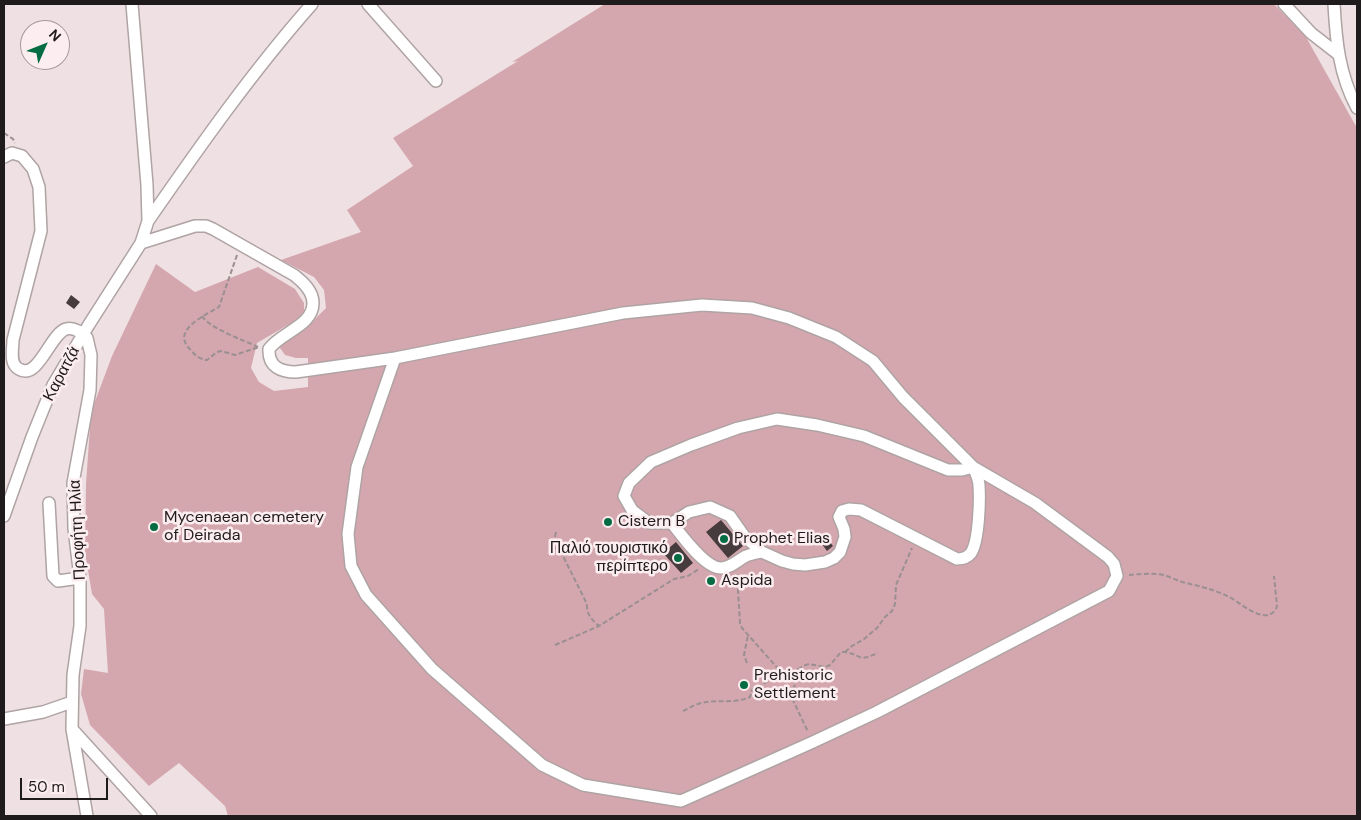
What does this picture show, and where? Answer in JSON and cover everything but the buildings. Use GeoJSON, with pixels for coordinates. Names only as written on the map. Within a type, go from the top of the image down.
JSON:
{"type":"FeatureCollection","features":[{"type":"Feature","properties":{"kind":"street"},"geometry":{"type":"LineString","coordinates":[[132,4],[147,185],[148,220]]}},
{"type":"Feature","properties":{"kind":"street"},"geometry":{"type":"LineString","coordinates":[[148,220],[250,79],[280,40],[312,4]]}},
{"type":"Feature","properties":{"kind":"street"},"geometry":{"type":"LineString","coordinates":[[368,4],[436,81]]}},
{"type":"Feature","properties":{"kind":"street"},"geometry":{"type":"LineString","coordinates":[[1284,4],[1311,33],[1338,54]]}},
{"type":"Feature","properties":{"kind":"street"},"geometry":{"type":"LineString","coordinates":[[1334,4],[1338,54],[1347,85],[1357,108]]}},
{"type":"Feature","properties":{"kind":"street"},"geometry":{"type":"LineString","coordinates":[[4,157],[12,153],[22,156],[33,169],[39,187],[41,231],[13,340],[12,356],[14,363],[17,369],[31,370],[37,365],[60,333],[67,329],[73,329],[84,334]]}},
{"type":"Feature","properties":{"kind":"street","name":"Καρατζά"},"geometry":{"type":"LineString","coordinates":[[4,516],[53,385],[141,242],[148,220]]}},
{"type":"Feature","properties":{"kind":"street"},"geometry":{"type":"LineString","coordinates":[[141,242],[195,226],[206,226],[294,275],[303,282],[313,299],[313,306],[308,319],[263,348],[271,362],[278,369],[287,372],[395,358],[623,313],[702,305],[752,308],[788,318],[836,337],[873,362],[903,397],[973,467],[1035,503],[1108,558],[1114,564],[1117,576],[1109,591],[1103,595],[877,712],[681,801],[583,785],[542,765],[432,669],[366,595],[351,566],[348,534],[357,467],[395,358]]}},
{"type":"Feature","properties":{"kind":"street","name":"Προφήτη Ηλία"},"geometry":{"type":"LineString","coordinates":[[84,334],[89,343],[91,356],[90,390],[73,483],[74,528],[80,578],[80,626],[73,675],[72,729],[87,816]]}},
{"type":"Feature","properties":{"kind":"street"},"geometry":{"type":"LineString","coordinates":[[777,419],[817,425],[864,436],[948,470],[962,470],[973,467],[979,485],[979,515],[972,552],[962,559],[957,559],[861,510],[849,509],[842,511],[839,517],[845,537],[840,552],[834,558],[825,562],[805,565],[794,564],[762,552],[744,536],[730,516],[710,507],[689,512],[672,524],[649,523],[632,510],[624,496],[629,483],[651,462],[738,428],[777,419]]}},
{"type":"Feature","properties":{"kind":"street"},"geometry":{"type":"LineString","coordinates":[[49,502],[53,576],[58,582],[80,578]]}},
{"type":"Feature","properties":{"kind":"street"},"geometry":{"type":"LineString","coordinates":[[672,524],[689,545],[707,562],[720,568],[734,564],[746,556],[762,552]]}},
{"type":"Feature","properties":{"kind":"street"},"geometry":{"type":"LineString","coordinates":[[4,719],[43,712],[72,702]]}},
{"type":"Feature","properties":{"kind":"street"},"geometry":{"type":"LineString","coordinates":[[72,729],[150,816]]}},
{"type":"Feature","properties":{"kind":"path"},"geometry":{"type":"LineString","coordinates":[[239,244],[236,259],[219,307],[202,316],[188,329],[184,336],[184,342],[196,356],[207,360],[221,351],[236,355],[263,348]]}},
{"type":"Feature","properties":{"kind":"path"},"geometry":{"type":"LineString","coordinates":[[202,316],[206,322],[213,326],[263,348]]}},
{"type":"Feature","properties":{"kind":"path"},"geometry":{"type":"LineString","coordinates":[[556,532],[553,546],[562,554],[587,604],[587,610],[599,626]]}},
{"type":"Feature","properties":{"kind":"path"},"geometry":{"type":"LineString","coordinates":[[683,711],[698,704],[713,701],[741,701],[750,697],[752,690],[772,679],[786,677],[803,666],[809,664],[825,667],[841,652],[845,652],[871,634],[878,628],[885,617],[892,612],[895,604],[896,585],[916,538]]}},
{"type":"Feature","properties":{"kind":"path"},"geometry":{"type":"LineString","coordinates":[[555,645],[599,626],[674,579],[688,576],[707,562]]}},
{"type":"Feature","properties":{"kind":"path"},"geometry":{"type":"LineString","coordinates":[[734,564],[738,576],[740,623],[742,628],[781,672],[791,674]]}},
{"type":"Feature","properties":{"kind":"path"},"geometry":{"type":"LineString","coordinates":[[1117,576],[1164,575],[1178,581],[1219,592],[1262,615],[1269,615],[1276,611],[1274,576]]}},
{"type":"Feature","properties":{"kind":"path"},"geometry":{"type":"LineString","coordinates":[[748,635],[744,655],[748,663]]}},
{"type":"Feature","properties":{"kind":"path"},"geometry":{"type":"LineString","coordinates":[[845,652],[862,658],[878,653]]}},
{"type":"Feature","properties":{"kind":"path"},"geometry":{"type":"LineString","coordinates":[[791,674],[795,686],[791,691],[792,698],[813,742]]}},
{"type":"Feature","properties":{"kind":"shaded area"},"geometry":{"type":"Polygon","coordinates":[[[605,4],[1274,4],[1306,37],[1357,128],[1357,816],[228,816],[225,806],[179,763],[149,786],[90,725],[81,694],[84,669],[108,673],[104,609],[92,594],[85,552],[86,484],[91,412],[112,356],[156,264],[195,292],[258,267],[295,289],[304,303],[304,312],[298,319],[257,343],[251,368],[259,382],[274,391],[308,387],[308,358],[296,358],[285,355],[280,348],[283,340],[295,336],[326,308],[324,290],[314,277],[281,260],[361,232],[347,210],[413,166],[393,138],[518,61],[512,62],[605,4]]]}},
{"type":"Feature","properties":{"kind":"place","name":"Cistern B"},"geometry":{"type":"Point","coordinates":[608,522]}},
{"type":"Feature","properties":{"kind":"place","name":"Mycenaean cemetery of Deirada"},"geometry":{"type":"Point","coordinates":[154,527]}},
{"type":"Feature","properties":{"kind":"place","name":"Prophet Elias"},"geometry":{"type":"Point","coordinates":[724,539]}},
{"type":"Feature","properties":{"kind":"place","name":"Παλιό τουριστικό περίπτερο"},"geometry":{"type":"Point","coordinates":[678,558]}},
{"type":"Feature","properties":{"kind":"place","name":"Aspida"},"geometry":{"type":"Point","coordinates":[711,581]}},
{"type":"Feature","properties":{"kind":"place","name":"Prehistoric Settlement"},"geometry":{"type":"Point","coordinates":[744,685]}}]}
